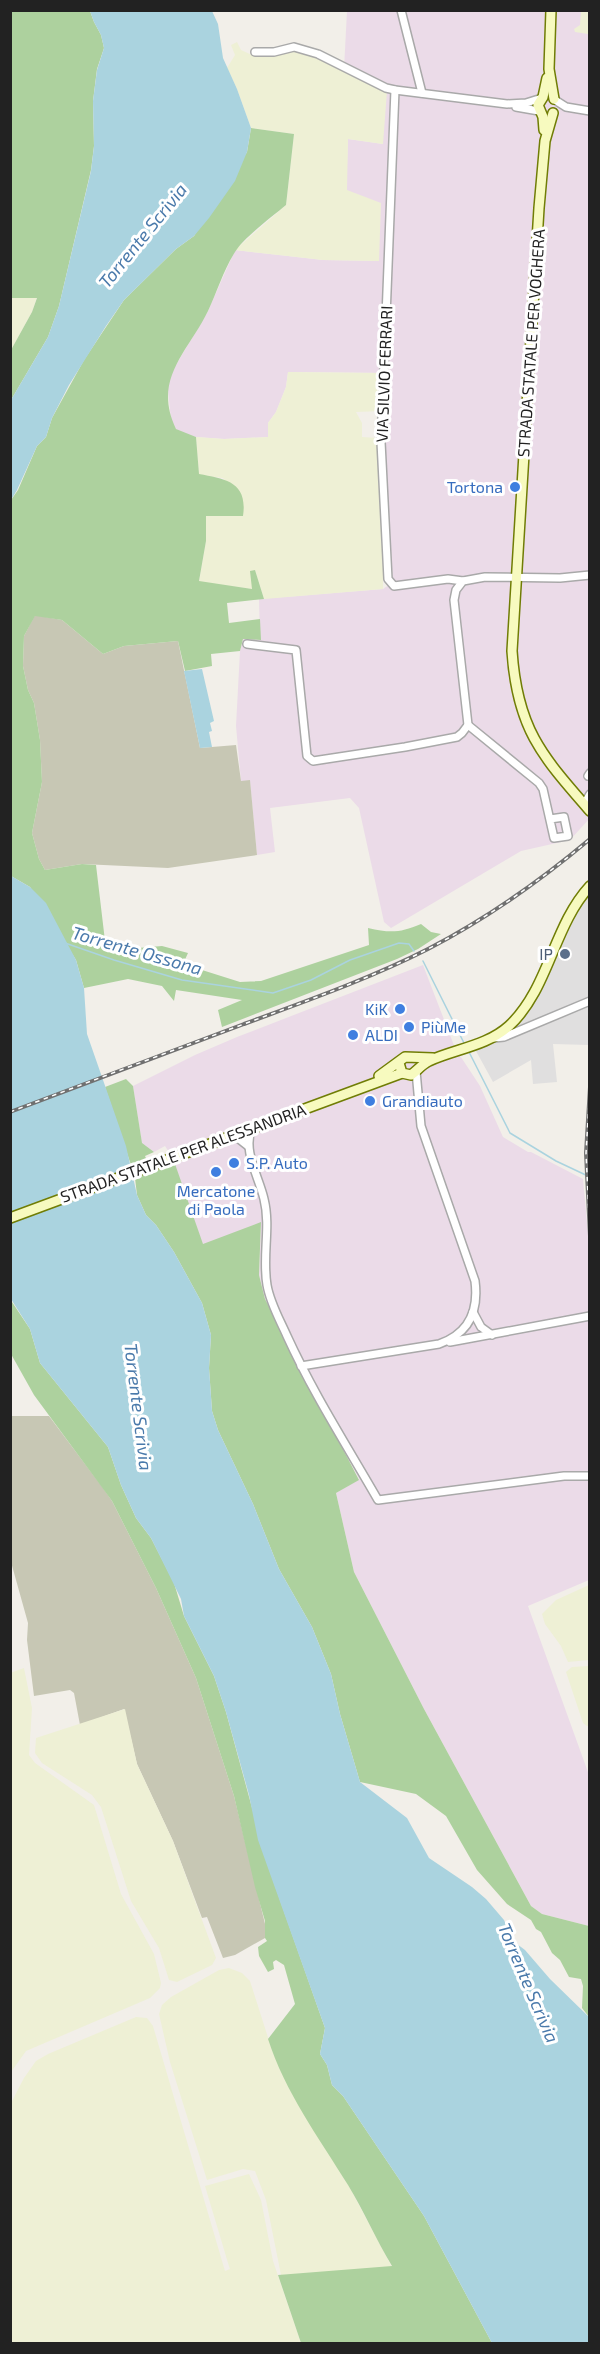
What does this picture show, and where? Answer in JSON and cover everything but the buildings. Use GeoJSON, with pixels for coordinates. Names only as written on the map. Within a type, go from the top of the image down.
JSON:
{"type":"FeatureCollection","features":[{"type":"Feature","properties":{"kind":"main road","name":"STRADA STATALE PER VOGHERA"},"geometry":{"type":"LineString","coordinates":[[552,10],[549,69],[538,105],[545,141],[512,651],[515,684],[524,718],[538,748],[587,808]]}},
{"type":"Feature","properties":{"kind":"main road","name":"STRADA STATALE PER VOGHERA"},"geometry":{"type":"LineString","coordinates":[[545,141],[556,107],[549,69]]}},
{"type":"Feature","properties":{"kind":"main road"},"geometry":{"type":"LineString","coordinates":[[542,98],[549,96],[554,100]]}},
{"type":"Feature","properties":{"kind":"main road"},"geometry":{"type":"LineString","coordinates":[[541,112],[548,115],[553,113]]}},
{"type":"Feature","properties":{"kind":"main road","name":"STRADA STATALE PER ALESSANDRIA"},"geometry":{"type":"LineString","coordinates":[[402,1070],[411,1075],[416,1066],[490,1038],[501,1032],[517,1017],[531,996],[574,908],[590,886]]}},
{"type":"Feature","properties":{"kind":"main road","name":"STRADA STATALE PER ALESSANDRIA"},"geometry":{"type":"LineString","coordinates":[[402,1070],[405,1057],[416,1066]]}},
{"type":"Feature","properties":{"kind":"main road","name":"STRADA STATALE PER ALESSANDRIA"},"geometry":{"type":"LineString","coordinates":[[10,1218],[402,1070]]}},
{"type":"Feature","properties":{"kind":"street"},"geometry":{"type":"LineString","coordinates":[[402,10],[422,93]]}},
{"type":"Feature","properties":{"kind":"street"},"geometry":{"type":"LineString","coordinates":[[255,52],[274,52],[294,47],[318,54],[386,88],[507,104],[541,112]]}},
{"type":"Feature","properties":{"kind":"street","name":"VIA SILVIO FERRARI"},"geometry":{"type":"LineString","coordinates":[[395,90],[381,442],[388,579],[394,586],[448,579],[463,581]]}},
{"type":"Feature","properties":{"kind":"street"},"geometry":{"type":"LineString","coordinates":[[507,104],[526,103],[542,98]]}},
{"type":"Feature","properties":{"kind":"street"},"geometry":{"type":"LineString","coordinates":[[554,100],[575,109],[590,111]]}},
{"type":"Feature","properties":{"kind":"street"},"geometry":{"type":"LineString","coordinates":[[553,113],[575,109]]}},
{"type":"Feature","properties":{"kind":"street"},"geometry":{"type":"LineString","coordinates":[[550,819],[543,789],[535,778],[503,756],[468,725],[454,600],[456,590],[463,581],[485,577],[560,578],[590,575]]}},
{"type":"Feature","properties":{"kind":"street"},"geometry":{"type":"LineString","coordinates":[[247,644],[296,650],[307,756],[313,761],[457,737],[468,725]]}},
{"type":"Feature","properties":{"kind":"street"},"geometry":{"type":"LineString","coordinates":[[587,808],[590,794]]}},
{"type":"Feature","properties":{"kind":"street"},"geometry":{"type":"LineString","coordinates":[[490,1038],[504,1037],[590,1001]]}},
{"type":"Feature","properties":{"kind":"street"},"geometry":{"type":"LineString","coordinates":[[517,1017],[524,1024],[531,1025]]}},
{"type":"Feature","properties":{"kind":"street"},"geometry":{"type":"LineString","coordinates":[[416,1066],[421,1126],[475,1281],[476,1301],[468,1324],[458,1335],[438,1344]]}},
{"type":"Feature","properties":{"kind":"street"},"geometry":{"type":"LineString","coordinates":[[402,1070],[417,1098]]}},
{"type":"Feature","properties":{"kind":"street"},"geometry":{"type":"LineString","coordinates":[[252,1128],[248,1146],[264,1198],[267,1217],[267,1286],[274,1307],[301,1366],[378,1500],[564,1476],[590,1476]]}},
{"type":"Feature","properties":{"kind":"street"},"geometry":{"type":"LineString","coordinates":[[234,1135],[248,1146]]}},
{"type":"Feature","properties":{"kind":"street"},"geometry":{"type":"LineString","coordinates":[[473,1312],[481,1327],[492,1335]]}},
{"type":"Feature","properties":{"kind":"street"},"geometry":{"type":"LineString","coordinates":[[301,1366],[492,1335],[590,1316]]}},
{"type":"Feature","properties":{"kind":"street"},"geometry":{"type":"LineString","coordinates":[[468,1324],[480,1334],[492,1335]]}},
{"type":"Feature","properties":{"kind":"shaded area"},"geometry":{"type":"Polygon","coordinates":[[[347,11],[589,11],[590,818],[570,840],[521,851],[391,928],[384,922],[359,808],[350,798],[270,808],[275,852],[257,855],[250,781],[241,781],[236,726],[240,651],[243,639],[260,639],[259,599],[383,589],[393,582],[384,449],[390,418],[387,399],[388,373],[288,372],[286,387],[276,412],[268,423],[268,437],[224,439],[196,437],[182,433],[176,429],[171,420],[168,390],[171,373],[207,313],[235,250],[323,260],[379,261],[346,191],[348,139],[383,144],[344,69],[347,11]]]}},
{"type":"Feature","properties":{"kind":"shaded area"},"geometry":{"type":"Polygon","coordinates":[[[581,11],[589,11],[589,39],[588,34],[575,32],[574,29],[580,25],[581,11]]]}},
{"type":"Feature","properties":{"kind":"shaded area"},"geometry":{"type":"Polygon","coordinates":[[[237,42],[241,50],[252,55],[265,56],[292,51],[302,53],[327,62],[387,91],[383,144],[348,139],[347,190],[381,203],[379,261],[323,260],[235,250],[286,205],[294,134],[251,128],[227,68],[235,55],[231,45],[237,42]]]}},
{"type":"Feature","properties":{"kind":"shaded area"},"geometry":{"type":"Polygon","coordinates":[[[37,297],[32,312],[11,350],[11,298],[37,297]]]}},
{"type":"Feature","properties":{"kind":"shaded area"},"geometry":{"type":"Polygon","coordinates":[[[288,372],[381,373],[382,411],[356,412],[362,423],[362,437],[377,438],[383,589],[264,599],[255,570],[252,589],[199,582],[206,541],[206,516],[242,516],[243,502],[223,478],[199,475],[196,437],[224,439],[268,437],[268,423],[276,412],[286,387],[288,372]]]}},
{"type":"Feature","properties":{"kind":"shaded area"},"geometry":{"type":"Polygon","coordinates":[[[35,615],[62,620],[103,654],[124,646],[178,641],[200,748],[236,745],[241,781],[250,780],[257,855],[168,868],[82,864],[45,870],[39,859],[32,833],[42,782],[40,740],[34,703],[28,690],[23,666],[24,636],[35,615]]]}},
{"type":"Feature","properties":{"kind":"shaded area"},"geometry":{"type":"Polygon","coordinates":[[[589,893],[589,1045],[553,1044],[557,1082],[533,1084],[531,1060],[493,1082],[476,1051],[492,1043],[514,1025],[568,926],[589,893]]]}},
{"type":"Feature","properties":{"kind":"shaded area"},"geometry":{"type":"Polygon","coordinates":[[[423,965],[455,1048],[480,1086],[503,1137],[583,1179],[590,1256],[589,1580],[528,1606],[589,1775],[589,1926],[542,1914],[531,1906],[424,1709],[354,1572],[336,1493],[359,1479],[265,1299],[259,1275],[261,1223],[203,1245],[171,1155],[165,1146],[154,1152],[142,1144],[133,1086],[237,1037],[423,965]]]}},
{"type":"Feature","properties":{"kind":"shaded area"},"geometry":{"type":"Polygon","coordinates":[[[10,1416],[49,1416],[103,1488],[112,1501],[156,1588],[196,1678],[234,1796],[266,1928],[265,1938],[235,1955],[223,1958],[207,1917],[202,1918],[173,1841],[137,1764],[124,1709],[80,1725],[74,1693],[70,1690],[34,1696],[27,1640],[28,1623],[11,1562],[10,1416]]]}},
{"type":"Feature","properties":{"kind":"shaded area"},"geometry":{"type":"Polygon","coordinates":[[[589,1585],[589,1660],[568,1662],[561,1646],[545,1624],[542,1614],[556,1600],[589,1585]]]}},
{"type":"Feature","properties":{"kind":"shaded area"},"geometry":{"type":"Polygon","coordinates":[[[589,1666],[590,1726],[587,1726],[583,1723],[566,1672],[572,1667],[589,1666]]]}},
{"type":"Feature","properties":{"kind":"shaded area"},"geometry":{"type":"Polygon","coordinates":[[[24,1668],[32,1708],[29,1755],[35,1763],[94,1805],[121,1894],[154,1954],[161,1983],[160,1988],[150,1998],[26,2051],[11,2072],[10,1673],[24,1668]]]}},
{"type":"Feature","properties":{"kind":"shaded area"},"geometry":{"type":"Polygon","coordinates":[[[125,1709],[137,1764],[173,1841],[216,1958],[212,1965],[177,1982],[169,1980],[159,1948],[131,1901],[101,1807],[92,1795],[42,1763],[35,1753],[36,1738],[125,1709]]]}},
{"type":"Feature","properties":{"kind":"shaded area"},"geometry":{"type":"Polygon","coordinates":[[[229,1968],[242,1973],[250,1981],[272,2050],[289,2088],[350,2188],[392,2267],[281,2275],[266,2200],[255,2171],[243,2169],[207,2180],[170,2062],[159,2014],[162,2005],[171,1997],[219,1970],[229,1968]]]}},
{"type":"Feature","properties":{"kind":"shaded area"},"geometry":{"type":"Polygon","coordinates":[[[136,2017],[147,2018],[153,2026],[225,2271],[230,2269],[205,2186],[249,2174],[261,2200],[273,2261],[301,2343],[11,2343],[11,2103],[36,2061],[136,2017]]]}},
{"type":"Feature","properties":{"kind":"green space"},"geometry":{"type":"Polygon","coordinates":[[[11,11],[90,11],[104,48],[97,69],[93,101],[94,146],[91,170],[59,306],[48,337],[11,400],[11,350],[37,298],[11,298],[11,11]]]}},
{"type":"Feature","properties":{"kind":"green space"},"geometry":{"type":"Polygon","coordinates":[[[251,128],[294,134],[286,205],[251,234],[235,252],[208,311],[176,367],[170,381],[168,395],[176,429],[196,437],[199,474],[233,484],[242,496],[244,505],[243,516],[206,516],[206,541],[199,581],[252,589],[250,571],[255,570],[264,599],[227,603],[229,623],[260,619],[261,640],[243,639],[240,651],[211,654],[212,666],[185,671],[178,641],[124,646],[103,654],[62,620],[35,616],[24,636],[23,666],[28,690],[34,703],[40,740],[42,782],[32,833],[39,859],[45,870],[82,864],[96,865],[105,941],[138,948],[162,946],[188,953],[183,964],[240,982],[261,981],[369,945],[368,928],[395,931],[421,924],[431,932],[441,934],[397,959],[222,1027],[218,1010],[242,1000],[176,990],[174,1001],[162,986],[128,979],[84,988],[76,960],[30,887],[11,876],[11,500],[18,490],[37,446],[46,437],[52,418],[84,360],[124,300],[176,249],[194,236],[247,152],[251,128]]]}},
{"type":"Feature","properties":{"kind":"green space"},"geometry":{"type":"Polygon","coordinates":[[[126,1079],[133,1086],[142,1143],[154,1152],[145,1156],[148,1163],[132,1168],[105,1087],[126,1079]]]}},
{"type":"Feature","properties":{"kind":"green space"},"geometry":{"type":"Polygon","coordinates":[[[175,1164],[203,1244],[261,1222],[259,1275],[265,1299],[359,1480],[336,1493],[354,1572],[424,1709],[531,1906],[542,1914],[589,1926],[589,2017],[582,2008],[581,1979],[569,1977],[560,1960],[552,1953],[541,1932],[536,1929],[531,1920],[507,1904],[477,1870],[446,1816],[416,1794],[360,1782],[331,1674],[312,1627],[279,1569],[253,1504],[218,1430],[212,1411],[209,1368],[211,1335],[202,1303],[174,1252],[156,1225],[146,1215],[137,1195],[135,1178],[175,1164]]]}},
{"type":"Feature","properties":{"kind":"green space"},"geometry":{"type":"Polygon","coordinates":[[[10,1299],[30,1329],[40,1363],[108,1447],[121,1485],[136,1518],[151,1538],[174,1583],[184,1616],[214,1676],[267,1863],[325,2028],[320,2054],[327,2065],[332,2085],[343,2096],[424,2216],[492,2343],[301,2343],[278,2275],[392,2266],[354,2195],[293,2096],[268,2039],[295,2004],[284,1965],[276,1960],[273,1962],[274,1969],[268,1972],[259,1956],[258,1947],[267,1941],[265,1921],[234,1796],[196,1678],[156,1588],[112,1501],[34,1395],[11,1354],[10,1299]]]}},
{"type":"Feature","properties":{"kind":"water","name":"Torrente Scrivia"},"geometry":{"type":"Polygon","coordinates":[[[90,11],[212,11],[218,24],[223,58],[251,128],[247,152],[235,181],[194,236],[176,249],[124,300],[69,385],[52,418],[46,437],[37,446],[11,500],[11,400],[48,337],[59,306],[91,171],[94,146],[93,101],[97,70],[104,48],[90,11]]]}},
{"type":"Feature","properties":{"kind":"water"},"geometry":{"type":"Polygon","coordinates":[[[202,669],[214,721],[210,723],[212,731],[209,732],[212,747],[200,748],[184,671],[202,669]]]}},
{"type":"Feature","properties":{"kind":"water","name":"Torrente Scrivia"},"geometry":{"type":"Polygon","coordinates":[[[11,876],[30,887],[46,903],[76,960],[84,988],[87,1034],[126,1146],[137,1195],[146,1215],[156,1225],[174,1252],[202,1303],[211,1335],[209,1368],[212,1411],[218,1430],[253,1504],[279,1569],[312,1627],[331,1674],[360,1782],[407,1818],[429,1858],[486,1899],[504,1920],[513,1941],[525,1950],[550,1979],[589,2017],[589,2343],[492,2343],[424,2216],[343,2096],[332,2085],[327,2065],[320,2054],[325,2028],[258,1840],[249,1795],[214,1676],[184,1616],[181,1599],[151,1538],[136,1518],[121,1485],[108,1447],[40,1363],[30,1329],[11,1299],[11,876]]]}},
{"type":"Feature","properties":{"kind":"waterway","name":"Torrente Ossona"},"geometry":{"type":"LineString","coordinates":[[65,943],[182,980],[273,993],[311,980],[350,960],[399,943],[409,944],[414,951]]}},
{"type":"Feature","properties":{"kind":"waterway","name":"Torrente Ossona"},"geometry":{"type":"LineString","coordinates":[[423,961],[465,1045]]}},
{"type":"Feature","properties":{"kind":"waterway","name":"Torrente Ossona"},"geometry":{"type":"LineString","coordinates":[[469,1052],[510,1133],[556,1161],[590,1177]]}},
{"type":"Feature","properties":{"kind":"railway"},"geometry":{"type":"LineString","coordinates":[[10,1112],[314,998],[406,960],[492,912],[552,870],[590,839]]}},
{"type":"Feature","properties":{"kind":"railway"},"geometry":{"type":"LineString","coordinates":[[590,1087],[586,1153],[590,1236]]}},
{"type":"Feature","properties":{"kind":"place","name":"Tortona"},"geometry":{"type":"Point","coordinates":[515,487]}},
{"type":"Feature","properties":{"kind":"place","name":"IP"},"geometry":{"type":"Point","coordinates":[565,954]}},
{"type":"Feature","properties":{"kind":"place","name":"KiK"},"geometry":{"type":"Point","coordinates":[400,1009]}},
{"type":"Feature","properties":{"kind":"place","name":"PiùMe"},"geometry":{"type":"Point","coordinates":[409,1027]}},
{"type":"Feature","properties":{"kind":"place","name":"ALDI"},"geometry":{"type":"Point","coordinates":[353,1035]}},
{"type":"Feature","properties":{"kind":"place","name":"Grandiauto"},"geometry":{"type":"Point","coordinates":[370,1101]}},
{"type":"Feature","properties":{"kind":"place","name":"S.P. Auto"},"geometry":{"type":"Point","coordinates":[234,1163]}},
{"type":"Feature","properties":{"kind":"place","name":"Mercatone di Paola"},"geometry":{"type":"Point","coordinates":[216,1172]}}]}
